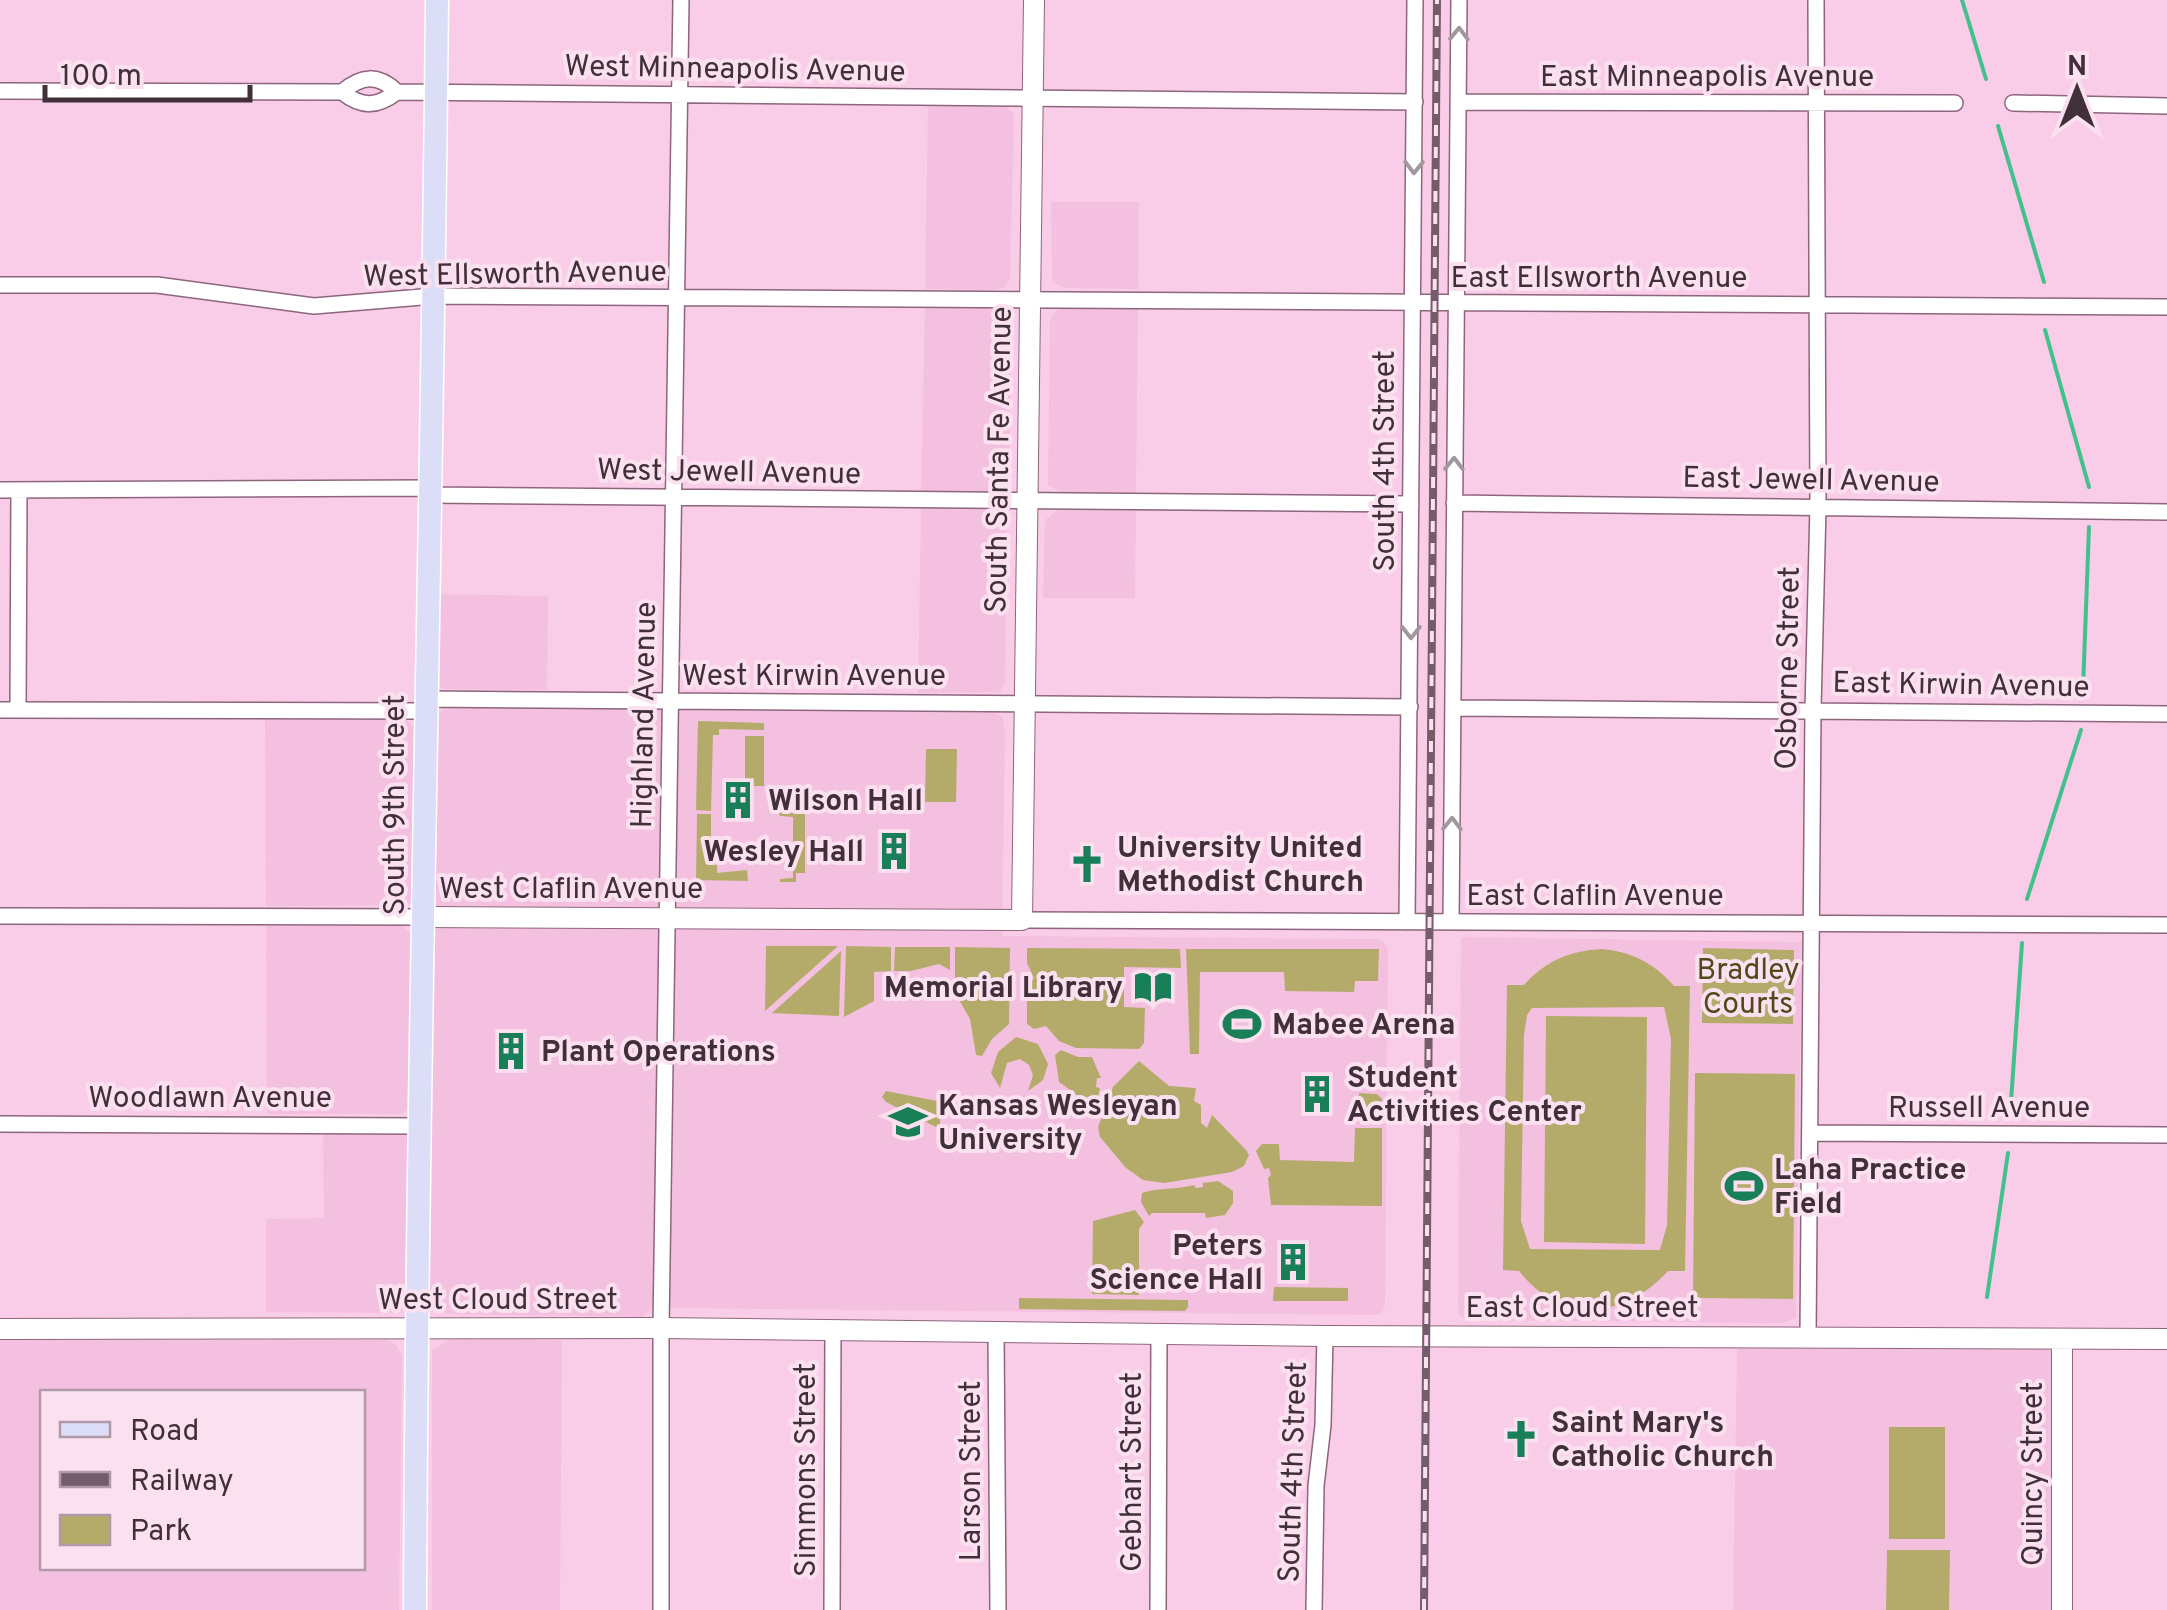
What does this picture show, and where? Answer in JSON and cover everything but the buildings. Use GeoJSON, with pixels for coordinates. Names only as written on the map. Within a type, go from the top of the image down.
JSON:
{"type":"FeatureCollection","features":[{"type":"Feature","properties":{"kind":"main road","name":"South 9th Street"},"geometry":{"type":"LineString","coordinates":[[415,1610],[436,0]]}},
{"type":"Feature","properties":{"kind":"main road","name":"South Santa Fe Avenue"},"geometry":{"type":"LineString","coordinates":[[1022,920],[1034,0]]}},
{"type":"Feature","properties":{"kind":"main road","name":"West Claflin Avenue"},"geometry":{"type":"LineString","coordinates":[[423,917],[1022,920]]}},
{"type":"Feature","properties":{"kind":"main road","name":"West Cloud Street"},"geometry":{"type":"LineString","coordinates":[[0,1329],[996,1332]]}},
{"type":"Feature","properties":{"kind":"main road","name":"East Cloud Street"},"geometry":{"type":"LineString","coordinates":[[996,1332],[2167,1339]]}},
{"type":"Feature","properties":{"kind":"main road","name":"Quincy Street"},"geometry":{"type":"LineString","coordinates":[[2062,1339],[2062,1610]]}},
{"type":"Feature","properties":{"kind":"street","name":"Highland Avenue"},"geometry":{"type":"LineString","coordinates":[[662,1610],[660,1328],[681,0]]}},
{"type":"Feature","properties":{"kind":"street","name":"South 4th Street"},"geometry":{"type":"LineString","coordinates":[[1407,922],[1415,0]]}},
{"type":"Feature","properties":{"kind":"street"},"geometry":{"type":"LineString","coordinates":[[1451,922],[1459,0]]}},
{"type":"Feature","properties":{"kind":"street","name":"Osborne Street"},"geometry":{"type":"LineString","coordinates":[[1808,1338],[1818,506],[1816,0]]}},
{"type":"Feature","properties":{"kind":"street"},"geometry":{"type":"LineString","coordinates":[[0,92],[342,92],[368,105],[397,92],[379,78],[370,77],[342,92]]}},
{"type":"Feature","properties":{"kind":"street","name":"West Minneapolis Avenue"},"geometry":{"type":"LineString","coordinates":[[397,92],[1033,98]]}},
{"type":"Feature","properties":{"kind":"street"},"geometry":{"type":"LineString","coordinates":[[1033,98],[1415,102]]}},
{"type":"Feature","properties":{"kind":"street","name":"East Minneapolis Avenue"},"geometry":{"type":"LineString","coordinates":[[1458,102],[1955,104]]}},
{"type":"Feature","properties":{"kind":"street"},"geometry":{"type":"LineString","coordinates":[[2012,103],[2167,106]]}},
{"type":"Feature","properties":{"kind":"street","name":"West Ellsworth Avenue"},"geometry":{"type":"LineString","coordinates":[[0,286],[157,285],[314,306],[434,296],[1032,301]]}},
{"type":"Feature","properties":{"kind":"street","name":"East Ellsworth Avenue"},"geometry":{"type":"LineString","coordinates":[[1032,301],[2167,306]]}},
{"type":"Feature","properties":{"kind":"street","name":"West Jewell Avenue"},"geometry":{"type":"LineString","coordinates":[[0,490],[429,491],[1028,502]]}},
{"type":"Feature","properties":{"kind":"street"},"geometry":{"type":"LineString","coordinates":[[18,710],[19,490]]}},
{"type":"Feature","properties":{"kind":"street"},"geometry":{"type":"LineString","coordinates":[[1028,502],[1411,504]]}},
{"type":"Feature","properties":{"kind":"street","name":"East Jewell Avenue"},"geometry":{"type":"LineString","coordinates":[[1454,503],[2167,512]]}},
{"type":"Feature","properties":{"kind":"street","name":"West Kirwin Avenue"},"geometry":{"type":"LineString","coordinates":[[0,710],[672,701],[1024,704]]}},
{"type":"Feature","properties":{"kind":"street"},"geometry":{"type":"LineString","coordinates":[[1024,704],[1410,707]]}},
{"type":"Feature","properties":{"kind":"street","name":"East Kirwin Avenue"},"geometry":{"type":"LineString","coordinates":[[1454,708],[2167,714]]}},
{"type":"Feature","properties":{"kind":"street","name":"West Claflin Avenue"},"geometry":{"type":"LineString","coordinates":[[0,916],[423,917]]}},
{"type":"Feature","properties":{"kind":"street","name":"East Claflin Avenue"},"geometry":{"type":"LineString","coordinates":[[1022,920],[2167,925]]}},
{"type":"Feature","properties":{"kind":"street","name":"Woodlawn Avenue"},"geometry":{"type":"LineString","coordinates":[[0,1124],[419,1126]]}},
{"type":"Feature","properties":{"kind":"street","name":"Russell Avenue"},"geometry":{"type":"LineString","coordinates":[[1812,1133],[2167,1136]]}},
{"type":"Feature","properties":{"kind":"street","name":"Simmons Street"},"geometry":{"type":"LineString","coordinates":[[832,1610],[833,1330]]}},
{"type":"Feature","properties":{"kind":"street","name":"Larson Street"},"geometry":{"type":"LineString","coordinates":[[996,1332],[998,1610]]}},
{"type":"Feature","properties":{"kind":"street","name":"Gebhart Street"},"geometry":{"type":"LineString","coordinates":[[1158,1610],[1159,1334]]}},
{"type":"Feature","properties":{"kind":"street","name":"South 4th Street"},"geometry":{"type":"LineString","coordinates":[[1314,1610],[1325,1336]]}},
{"type":"Feature","properties":{"kind":"shaded area"},"geometry":{"type":"Polygon","coordinates":[[[998,103],[1014,114],[1010,280],[1003,288],[994,290],[925,289],[928,105],[998,103]]]}},
{"type":"Feature","properties":{"kind":"shaded area"},"geometry":{"type":"Polygon","coordinates":[[[1051,202],[1139,202],[1138,289],[1065,288],[1052,282],[1051,202]]]}},
{"type":"Feature","properties":{"kind":"shaded area"},"geometry":{"type":"Polygon","coordinates":[[[925,305],[1002,306],[1011,314],[1009,478],[995,492],[921,493],[925,305]]]}},
{"type":"Feature","properties":{"kind":"shaded area"},"geometry":{"type":"Polygon","coordinates":[[[1064,307],[1138,308],[1136,493],[1064,493],[1048,486],[1050,320],[1064,307]]]}},
{"type":"Feature","properties":{"kind":"shaded area"},"geometry":{"type":"Polygon","coordinates":[[[921,507],[991,509],[1002,513],[1006,520],[1005,682],[1000,692],[918,693],[921,507]]]}},
{"type":"Feature","properties":{"kind":"shaded area"},"geometry":{"type":"Polygon","coordinates":[[[1066,510],[1136,511],[1135,598],[1043,598],[1045,520],[1066,510]]]}},
{"type":"Feature","properties":{"kind":"shaded area"},"geometry":{"type":"Polygon","coordinates":[[[436,594],[548,596],[547,690],[438,686],[436,594]]]}},
{"type":"Feature","properties":{"kind":"shaded area","name":"Kansas Wesleyan University"},"geometry":{"type":"Polygon","coordinates":[[[445,707],[994,713],[1002,716],[1005,732],[1002,936],[1383,942],[1388,948],[1382,1313],[653,1308],[642,1317],[449,1314],[436,1310],[427,1296],[435,718],[445,707]]]}},
{"type":"Feature","properties":{"kind":"shaded area"},"geometry":{"type":"Polygon","coordinates":[[[403,717],[415,728],[411,902],[266,906],[265,718],[403,717]]]}},
{"type":"Feature","properties":{"kind":"shaded area"},"geometry":{"type":"Polygon","coordinates":[[[402,925],[412,935],[407,1110],[402,1114],[267,1114],[266,926],[402,925]]]}},
{"type":"Feature","properties":{"kind":"shaded area"},"geometry":{"type":"Polygon","coordinates":[[[1461,937],[1802,942],[1796,1318],[1782,1323],[1461,1317],[1461,937]]]}},
{"type":"Feature","properties":{"kind":"shaded area"},"geometry":{"type":"Polygon","coordinates":[[[323,1131],[404,1132],[410,1138],[406,1300],[401,1313],[266,1312],[266,1219],[324,1218],[323,1131]]]}},
{"type":"Feature","properties":{"kind":"shaded area"},"geometry":{"type":"Polygon","coordinates":[[[452,1338],[562,1340],[560,1610],[432,1610],[432,1350],[452,1338]]]}},
{"type":"Feature","properties":{"kind":"shaded area"},"geometry":{"type":"Polygon","coordinates":[[[0,1340],[388,1340],[395,1344],[402,1355],[399,1610],[0,1610],[0,1340]]]}},
{"type":"Feature","properties":{"kind":"shaded area"},"geometry":{"type":"Polygon","coordinates":[[[1737,1348],[2053,1351],[2052,1610],[1733,1610],[1737,1348]]]}},
{"type":"Feature","properties":{"kind":"green space"},"geometry":{"type":"Polygon","coordinates":[[[698,721],[764,723],[764,730],[719,729],[719,735],[713,735],[711,811],[696,810],[698,721]]]}},
{"type":"Feature","properties":{"kind":"green space"},"geometry":{"type":"Polygon","coordinates":[[[745,736],[764,736],[764,786],[745,786],[745,736]]]}},
{"type":"Feature","properties":{"kind":"green space"},"geometry":{"type":"Polygon","coordinates":[[[926,749],[957,749],[956,802],[925,802],[926,749]]]}},
{"type":"Feature","properties":{"kind":"green space"},"geometry":{"type":"Polygon","coordinates":[[[778,812],[805,814],[805,873],[796,873],[796,882],[780,882],[793,878],[793,817],[780,816],[778,812]]]}},
{"type":"Feature","properties":{"kind":"green space"},"geometry":{"type":"Polygon","coordinates":[[[697,814],[711,814],[711,864],[717,865],[717,873],[747,870],[748,881],[696,880],[697,814]]]}},
{"type":"Feature","properties":{"kind":"green space"},"geometry":{"type":"Polygon","coordinates":[[[766,946],[837,946],[837,947],[765,1011],[766,946]]]}},
{"type":"Feature","properties":{"kind":"green space"},"geometry":{"type":"Polygon","coordinates":[[[846,946],[891,947],[891,971],[874,972],[874,1001],[844,1017],[846,946]]]}},
{"type":"Feature","properties":{"kind":"green space"},"geometry":{"type":"Polygon","coordinates":[[[895,947],[950,947],[950,970],[939,964],[894,971],[895,947]]]}},
{"type":"Feature","properties":{"kind":"green space"},"geometry":{"type":"Polygon","coordinates":[[[955,947],[1010,948],[1009,1024],[992,1039],[982,1056],[976,1055],[970,1019],[955,993],[955,947]]]}},
{"type":"Feature","properties":{"kind":"green space"},"geometry":{"type":"Polygon","coordinates":[[[1027,948],[1180,949],[1181,968],[1124,967],[1124,1007],[1145,1008],[1144,1043],[1139,1049],[1076,1048],[1059,1041],[1046,1026],[1034,1029],[1027,1024],[1027,988],[1034,978],[1027,963],[1027,948]]]}},
{"type":"Feature","properties":{"kind":"green space","name":"Bradley Courts"},"geometry":{"type":"Polygon","coordinates":[[[1703,948],[1794,950],[1793,1024],[1702,1023],[1703,948]]]}},
{"type":"Feature","properties":{"kind":"green space"},"geometry":{"type":"Polygon","coordinates":[[[1186,949],[1379,949],[1378,981],[1355,981],[1354,992],[1285,991],[1284,972],[1200,972],[1199,1054],[1190,1054],[1186,949]]]}},
{"type":"Feature","properties":{"kind":"green space"},"geometry":{"type":"Polygon","coordinates":[[[1590,950],[1633,956],[1659,971],[1674,986],[1690,986],[1685,1271],[1668,1271],[1632,1299],[1593,1309],[1554,1301],[1519,1271],[1503,1270],[1507,985],[1524,985],[1550,963],[1590,950]],[[1664,1007],[1532,1008],[1527,1015],[1521,1221],[1530,1249],[1660,1250],[1667,1225],[1671,1039],[1664,1007]]]}},
{"type":"Feature","properties":{"kind":"green space"},"geometry":{"type":"Polygon","coordinates":[[[841,951],[839,1016],[772,1013],[841,951]]]}},
{"type":"Feature","properties":{"kind":"green space"},"geometry":{"type":"Polygon","coordinates":[[[1546,1016],[1647,1017],[1645,1244],[1544,1242],[1546,1016]]]}},
{"type":"Feature","properties":{"kind":"green space"},"geometry":{"type":"Polygon","coordinates":[[[1016,1037],[1038,1044],[1048,1064],[1043,1080],[1028,1091],[1033,1075],[1029,1065],[1020,1059],[1007,1063],[1000,1088],[991,1073],[998,1052],[1016,1037]]]}},
{"type":"Feature","properties":{"kind":"green space"},"geometry":{"type":"Polygon","coordinates":[[[1061,1050],[1078,1057],[1092,1057],[1101,1078],[1097,1078],[1096,1087],[1100,1088],[1095,1108],[1059,1082],[1055,1055],[1061,1050]]]}},
{"type":"Feature","properties":{"kind":"green space"},"geometry":{"type":"Polygon","coordinates":[[[1139,1061],[1169,1086],[1196,1088],[1194,1101],[1201,1105],[1201,1123],[1207,1128],[1212,1115],[1246,1150],[1249,1155],[1244,1166],[1232,1172],[1164,1183],[1143,1180],[1126,1168],[1100,1137],[1098,1127],[1113,1087],[1139,1061]]]}},
{"type":"Feature","properties":{"kind":"green space","name":"Laha Practice Field"},"geometry":{"type":"Polygon","coordinates":[[[1695,1073],[1795,1074],[1793,1299],[1693,1298],[1695,1073]]]}},
{"type":"Feature","properties":{"kind":"green space"},"geometry":{"type":"Polygon","coordinates":[[[886,1091],[937,1101],[940,1129],[886,1102],[882,1097],[886,1091]]]}},
{"type":"Feature","properties":{"kind":"green space"},"geometry":{"type":"Polygon","coordinates":[[[1359,1093],[1377,1094],[1382,1099],[1382,1123],[1359,1122],[1359,1093]]]}},
{"type":"Feature","properties":{"kind":"green space"},"geometry":{"type":"Polygon","coordinates":[[[1355,1128],[1382,1128],[1382,1206],[1271,1205],[1271,1175],[1256,1151],[1262,1144],[1279,1144],[1280,1160],[1354,1162],[1355,1128]]]}},
{"type":"Feature","properties":{"kind":"green space"},"geometry":{"type":"Polygon","coordinates":[[[1218,1181],[1233,1191],[1233,1203],[1225,1215],[1149,1216],[1141,1202],[1142,1193],[1148,1191],[1203,1187],[1203,1183],[1218,1181]]]}},
{"type":"Feature","properties":{"kind":"green space"},"geometry":{"type":"Polygon","coordinates":[[[1135,1210],[1144,1222],[1139,1229],[1139,1295],[1092,1294],[1093,1221],[1135,1210]]]}},
{"type":"Feature","properties":{"kind":"green space"},"geometry":{"type":"Polygon","coordinates":[[[1274,1287],[1348,1288],[1348,1301],[1273,1301],[1274,1287]]]}},
{"type":"Feature","properties":{"kind":"green space"},"geometry":{"type":"Polygon","coordinates":[[[1019,1298],[1188,1300],[1188,1307],[1185,1311],[1019,1309],[1019,1298]]]}},
{"type":"Feature","properties":{"kind":"green space"},"geometry":{"type":"Polygon","coordinates":[[[1889,1427],[1945,1427],[1945,1539],[1889,1539],[1889,1427]]]}},
{"type":"Feature","properties":{"kind":"green space"},"geometry":{"type":"Polygon","coordinates":[[[1887,1550],[1950,1550],[1949,1610],[1886,1610],[1887,1550]]]}},
{"type":"Feature","properties":{"kind":"waterway"},"geometry":{"type":"LineString","coordinates":[[1962,0],[1986,79]]}},
{"type":"Feature","properties":{"kind":"waterway"},"geometry":{"type":"LineString","coordinates":[[1998,126],[2044,282]]}},
{"type":"Feature","properties":{"kind":"waterway"},"geometry":{"type":"LineString","coordinates":[[2045,330],[2089,487]]}},
{"type":"Feature","properties":{"kind":"waterway"},"geometry":{"type":"LineString","coordinates":[[2083,689],[2089,527]]}},
{"type":"Feature","properties":{"kind":"waterway"},"geometry":{"type":"LineString","coordinates":[[2027,899],[2081,730]]}},
{"type":"Feature","properties":{"kind":"waterway"},"geometry":{"type":"LineString","coordinates":[[2010,1116],[2022,943]]}},
{"type":"Feature","properties":{"kind":"waterway"},"geometry":{"type":"LineString","coordinates":[[1987,1297],[2008,1153]]}},
{"type":"Feature","properties":{"kind":"railway"},"geometry":{"type":"LineString","coordinates":[[1424,1610],[1437,0]]}},
{"type":"Feature","properties":{"kind":"place","name":"Wilson Hall"},"geometry":{"type":"Point","coordinates":[738,800]}},
{"type":"Feature","properties":{"kind":"place","name":"Wesley Hall"},"geometry":{"type":"Point","coordinates":[894,851]}},
{"type":"Feature","properties":{"kind":"place","name":"University United Methodist Church"},"geometry":{"type":"Point","coordinates":[1087,864]}},
{"type":"Feature","properties":{"kind":"place","name":"Memorial Library"},"geometry":{"type":"Point","coordinates":[1153,987]}},
{"type":"Feature","properties":{"kind":"place","name":"Mabee Arena"},"geometry":{"type":"Point","coordinates":[1242,1024]}},
{"type":"Feature","properties":{"kind":"place","name":"Plant Operations"},"geometry":{"type":"Point","coordinates":[511,1051]}},
{"type":"Feature","properties":{"kind":"place","name":"Student Activities Center"},"geometry":{"type":"Point","coordinates":[1317,1094]}},
{"type":"Feature","properties":{"kind":"place","name":"Kansas Wesleyan University"},"geometry":{"type":"Point","coordinates":[908,1122]}},
{"type":"Feature","properties":{"kind":"place","name":"Laha Practice Field"},"geometry":{"type":"Point","coordinates":[1744,1186]}},
{"type":"Feature","properties":{"kind":"place","name":"Peters Science Hall"},"geometry":{"type":"Point","coordinates":[1293,1262]}},
{"type":"Feature","properties":{"kind":"place","name":"Saint Mary's Catholic Church"},"geometry":{"type":"Point","coordinates":[1521,1439]}}]}
